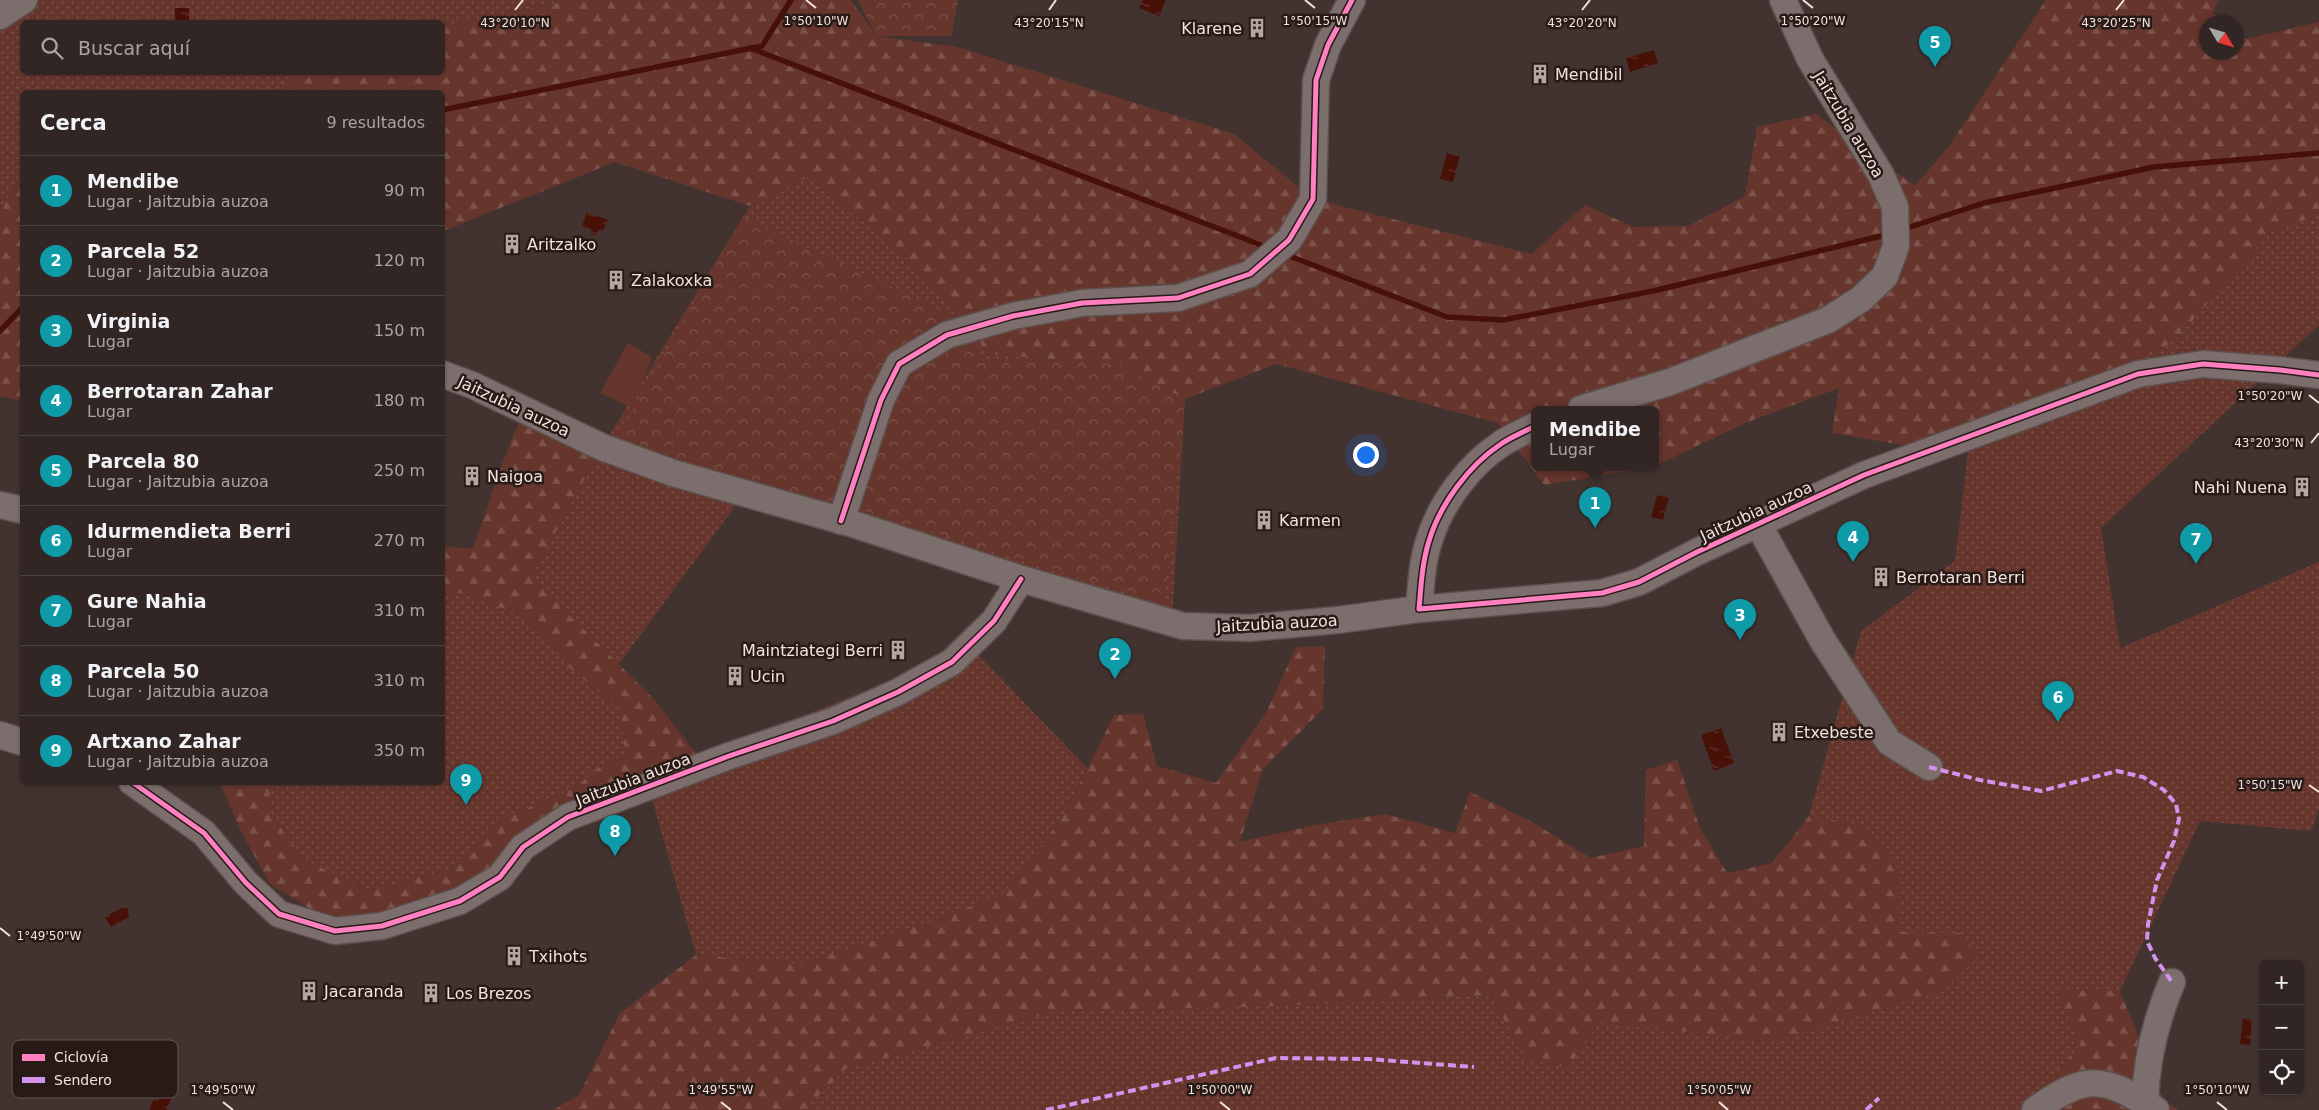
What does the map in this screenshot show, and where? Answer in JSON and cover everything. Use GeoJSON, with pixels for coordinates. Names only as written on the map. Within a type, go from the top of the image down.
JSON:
{"type":"FeatureCollection","features":[{"type":"Feature","properties":{"kind":"street"},"geometry":{"type":"LineString","coordinates":[[0,16],[24,0]]}},
{"type":"Feature","properties":{"kind":"street"},"geometry":{"type":"LineString","coordinates":[[842,521],[881,400],[899,364],[947,335],[1013,316],[1082,303],[1178,298],[1250,274],[1289,240],[1312,199],[1316,80],[1328,45],[1352,0]]}},
{"type":"Feature","properties":{"kind":"street","name":"Jaitzubia auzoa"},"geometry":{"type":"LineString","coordinates":[[1591,406],[1670,382],[1828,320],[1861,299],[1885,276],[1896,246],[1895,207],[1877,168],[1810,59],[1783,0]]}},
{"type":"Feature","properties":{"kind":"street","name":"Jaitzubia auzoa"},"geometry":{"type":"LineString","coordinates":[[445,375],[472,385],[602,448],[673,473],[842,521],[1021,579],[1183,626],[1249,628],[1338,620],[1419,609],[1602,593],[1639,582],[1697,552],[1864,474],[2138,374],[2203,364],[2319,375]]}},
{"type":"Feature","properties":{"kind":"street"},"geometry":{"type":"LineString","coordinates":[[1419,609],[1422,572],[1429,540],[1444,505],[1472,469],[1500,444],[1531,428]]}},
{"type":"Feature","properties":{"kind":"street"},"geometry":{"type":"LineString","coordinates":[[0,506],[20,510]]}},
{"type":"Feature","properties":{"kind":"street"},"geometry":{"type":"LineString","coordinates":[[1758,524],[1822,641],[1889,742],[1929,767]]}},
{"type":"Feature","properties":{"kind":"street","name":"Jaitzubia auzoa"},"geometry":{"type":"LineString","coordinates":[[136,785],[204,833],[246,883],[279,914],[335,931],[382,926],[460,901],[500,877],[523,847],[568,817],[729,756],[833,721],[898,692],[952,662],[994,621],[1021,579]]}},
{"type":"Feature","properties":{"kind":"street"},"geometry":{"type":"LineString","coordinates":[[0,735],[20,741]]}},
{"type":"Feature","properties":{"kind":"street"},"geometry":{"type":"LineString","coordinates":[[2150,1106],[2150,1053],[2160,1011],[2172,982]]}},
{"type":"Feature","properties":{"kind":"street"},"geometry":{"type":"LineString","coordinates":[[2035,1110],[2058,1093],[2080,1084],[2100,1084],[2121,1088],[2150,1106]]}},
{"type":"Feature","properties":{"kind":"green space"},"geometry":{"type":"Polygon","coordinates":[[[0,0],[573,0],[445,26],[445,20],[20,20],[20,75],[298,75],[277,90],[20,90],[20,176],[0,214],[0,0]]]}},
{"type":"Feature","properties":{"kind":"green space"},"geometry":{"type":"Polygon","coordinates":[[[573,0],[851,0],[876,36],[957,47],[1234,134],[1313,199],[1532,254],[1585,205],[1634,227],[1688,226],[1745,196],[1757,127],[1816,114],[1915,186],[1949,146],[2046,0],[2218,0],[2213,13],[2216,15],[2199,15],[2199,60],[2244,60],[2244,37],[2246,39],[2319,22],[2319,215],[2272,231],[2174,341],[2083,394],[1932,450],[1832,433],[1839,388],[1745,423],[1659,464],[1659,406],[1531,406],[1531,467],[1498,423],[1276,364],[1185,399],[1116,364],[989,354],[907,257],[808,177],[750,206],[615,162],[445,230],[445,90],[277,90],[298,75],[445,75],[445,26],[573,0]]]}},
{"type":"Feature","properties":{"kind":"green space"},"geometry":{"type":"Polygon","coordinates":[[[858,0],[958,0],[951,36],[876,36],[858,0]]]}},
{"type":"Feature","properties":{"kind":"green space"},"geometry":{"type":"Polygon","coordinates":[[[20,176],[20,401],[0,396],[0,214],[20,176]]]}},
{"type":"Feature","properties":{"kind":"green space"},"geometry":{"type":"Polygon","coordinates":[[[808,177],[907,257],[989,354],[1116,364],[1185,399],[1172,622],[744,494],[619,664],[531,577],[602,447],[750,206],[808,177]]]}},
{"type":"Feature","properties":{"kind":"green space"},"geometry":{"type":"Polygon","coordinates":[[[2319,215],[2319,325],[2101,528],[2120,648],[2319,562],[2319,809],[2311,831],[2200,821],[2120,991],[2057,990],[2080,1046],[2021,1110],[804,1110],[846,1069],[1057,1011],[1282,1006],[1490,995],[1527,1059],[1600,1022],[1773,1042],[1898,932],[1859,826],[1809,816],[1861,631],[1955,561],[1970,436],[2083,394],[2174,341],[2272,231],[2319,215]]]}},
{"type":"Feature","properties":{"kind":"green space"},"geometry":{"type":"Polygon","coordinates":[[[743,217],[958,318],[886,359],[841,521],[615,441],[743,217]]]}},
{"type":"Feature","properties":{"kind":"green space"},"geometry":{"type":"Polygon","coordinates":[[[973,335],[983,358],[1116,364],[1185,399],[1164,604],[855,508],[899,364],[973,335]]]}},
{"type":"Feature","properties":{"kind":"green space"},"geometry":{"type":"Polygon","coordinates":[[[628,343],[652,357],[632,408],[600,393],[628,343]]]}},
{"type":"Feature","properties":{"kind":"green space"},"geometry":{"type":"Polygon","coordinates":[[[524,410],[602,447],[531,577],[654,699],[699,758],[645,774],[500,877],[382,926],[320,915],[270,884],[241,831],[221,785],[269,785],[271,814],[303,859],[368,890],[458,867],[502,819],[575,788],[595,770],[625,754],[621,710],[572,670],[524,617],[464,592],[445,597],[445,546],[473,549],[502,464],[524,410]]]}},
{"type":"Feature","properties":{"kind":"green space"},"geometry":{"type":"Polygon","coordinates":[[[1534,471],[1630,471],[1544,485],[1534,471]]]}},
{"type":"Feature","properties":{"kind":"green space"},"geometry":{"type":"Polygon","coordinates":[[[464,592],[524,617],[572,670],[621,710],[625,754],[595,770],[575,788],[502,819],[458,867],[368,890],[303,859],[271,814],[269,785],[445,785],[445,597],[464,592]]]}},
{"type":"Feature","properties":{"kind":"green space"},"geometry":{"type":"Polygon","coordinates":[[[1325,646],[1323,709],[1262,770],[1240,842],[1315,825],[1385,814],[1455,833],[1470,792],[1530,821],[1591,858],[1644,846],[1646,770],[1677,760],[1700,828],[1727,873],[1772,863],[1809,816],[1859,825],[1898,868],[1898,932],[1962,933],[1978,957],[1945,990],[1773,1042],[1600,1022],[1568,1068],[1527,1059],[1490,995],[1282,1006],[1057,1011],[846,1069],[804,1110],[553,1110],[579,1095],[620,1013],[696,955],[799,964],[878,939],[1002,895],[1063,817],[1114,715],[1143,714],[1157,766],[1216,783],[1266,713],[1296,647],[1325,646]]]}},
{"type":"Feature","properties":{"kind":"green space"},"geometry":{"type":"Polygon","coordinates":[[[972,648],[1087,768],[1063,817],[1002,895],[878,939],[799,964],[696,955],[645,774],[699,758],[972,648]]]}},
{"type":"Feature","properties":{"kind":"green space"},"geometry":{"type":"Polygon","coordinates":[[[2057,990],[2120,991],[2164,1101],[2178,1110],[2021,1110],[2080,1046],[2057,990]]]}},
{"type":"Feature","properties":{"kind":"water"},"geometry":{"type":"Polygon","coordinates":[[[1143,0],[1166,0],[1159,16],[1139,8],[1143,0]]]}},
{"type":"Feature","properties":{"kind":"water"},"geometry":{"type":"Polygon","coordinates":[[[175,8],[189,8],[189,20],[175,20],[175,8]]]}},
{"type":"Feature","properties":{"kind":"water"},"geometry":{"type":"Polygon","coordinates":[[[1654,50],[1658,63],[1630,72],[1626,58],[1654,50]]]}},
{"type":"Feature","properties":{"kind":"water"},"geometry":{"type":"Polygon","coordinates":[[[1447,153],[1460,156],[1453,182],[1440,179],[1447,153]]]}},
{"type":"Feature","properties":{"kind":"water"},"geometry":{"type":"Polygon","coordinates":[[[587,212],[608,220],[603,231],[599,229],[596,236],[591,234],[591,229],[582,226],[587,212]]]}},
{"type":"Feature","properties":{"kind":"water"},"geometry":{"type":"Polygon","coordinates":[[[1657,495],[1669,498],[1663,520],[1651,517],[1657,495]]]}},
{"type":"Feature","properties":{"kind":"water"},"geometry":{"type":"Polygon","coordinates":[[[1721,728],[1734,763],[1714,771],[1701,735],[1721,728]]]}},
{"type":"Feature","properties":{"kind":"water"},"geometry":{"type":"Polygon","coordinates":[[[123,907],[128,909],[129,917],[111,927],[105,917],[123,907]]]}},
{"type":"Feature","properties":{"kind":"water"},"geometry":{"type":"Polygon","coordinates":[[[2243,1018],[2252,1019],[2250,1045],[2240,1044],[2243,1018]]]}},
{"type":"Feature","properties":{"kind":"water"},"geometry":{"type":"Polygon","coordinates":[[[154,1098],[172,1098],[166,1110],[149,1110],[154,1098]]]}},
{"type":"Feature","properties":{"kind":"waterway"},"geometry":{"type":"LineString","coordinates":[[445,109],[762,46],[791,0]]}},
{"type":"Feature","properties":{"kind":"waterway"},"geometry":{"type":"LineString","coordinates":[[750,48],[1261,245]]}},
{"type":"Feature","properties":{"kind":"waterway"},"geometry":{"type":"LineString","coordinates":[[1910,227],[1984,203],[2154,167],[2319,153]]}},
{"type":"Feature","properties":{"kind":"waterway"},"geometry":{"type":"LineString","coordinates":[[1292,257],[1447,317],[1503,320],[1653,291],[1881,236]]}},
{"type":"Feature","properties":{"kind":"waterway"},"geometry":{"type":"LineString","coordinates":[[0,331],[20,310]]}},
{"type":"Feature","properties":{"kind":"marked path"},"geometry":{"type":"LineString","coordinates":[[1929,767],[1980,780],[2041,791],[2117,771],[2143,777],[2164,790],[2176,804],[2179,819],[2174,841],[2157,880],[2148,924],[2147,941],[2155,958],[2172,982]]}},
{"type":"Feature","properties":{"kind":"marked path"},"geometry":{"type":"LineString","coordinates":[[1046,1110],[1276,1058],[1368,1059],[1474,1067]]}},
{"type":"Feature","properties":{"kind":"marked path"},"geometry":{"type":"LineString","coordinates":[[1866,1110],[1879,1098]]}},
{"type":"Feature","properties":{"kind":"cycle path"},"geometry":{"type":"LineString","coordinates":[[841,521],[881,400],[899,364],[947,335],[1013,316],[1082,303],[1178,298],[1250,274],[1289,240],[1313,199],[1316,80],[1328,45],[1352,0]]}},
{"type":"Feature","properties":{"kind":"cycle path"},"geometry":{"type":"LineString","coordinates":[[1531,428],[1505,441],[1489,453],[1467,474],[1448,500],[1440,513],[1427,549],[1422,575],[1419,609],[1602,593],[1639,582],[1697,552],[1864,475],[2138,374],[2203,364],[2319,375]]}},
{"type":"Feature","properties":{"kind":"cycle path"},"geometry":{"type":"LineString","coordinates":[[136,785],[204,833],[246,883],[279,914],[335,931],[382,926],[460,901],[500,877],[523,847],[568,817],[729,756],[833,721],[898,692],[952,662],[994,621],[1021,579]]}},
{"type":"Feature","properties":{"kind":"place","name":"Klarene"},"geometry":{"type":"Point","coordinates":[1257,28]}},
{"type":"Feature","properties":{"kind":"place","name":"Parcela 80"},"geometry":{"type":"Point","coordinates":[1935,67]}},
{"type":"Feature","properties":{"kind":"place","name":"Mendibil"},"geometry":{"type":"Point","coordinates":[1540,74]}},
{"type":"Feature","properties":{"kind":"place","name":"Aritzalko"},"geometry":{"type":"Point","coordinates":[512,244]}},
{"type":"Feature","properties":{"kind":"place","name":"Zalakoxka"},"geometry":{"type":"Point","coordinates":[616,280]}},
{"type":"Feature","properties":{"kind":"place","name":"Naigoa"},"geometry":{"type":"Point","coordinates":[472,476]}},
{"type":"Feature","properties":{"kind":"place","name":"Nahi Nuena"},"geometry":{"type":"Point","coordinates":[2302,487]}},
{"type":"Feature","properties":{"kind":"place","name":"Karmen"},"geometry":{"type":"Point","coordinates":[1264,520]}},
{"type":"Feature","properties":{"kind":"place","name":"Mendibe"},"geometry":{"type":"Point","coordinates":[1595,528]}},
{"type":"Feature","properties":{"kind":"place","name":"Berrotaran Zahar"},"geometry":{"type":"Point","coordinates":[1853,562]}},
{"type":"Feature","properties":{"kind":"place","name":"Gure Nahia"},"geometry":{"type":"Point","coordinates":[2196,564]}},
{"type":"Feature","properties":{"kind":"place","name":"Berrotaran Berri"},"geometry":{"type":"Point","coordinates":[1881,577]}},
{"type":"Feature","properties":{"kind":"place","name":"Virginia"},"geometry":{"type":"Point","coordinates":[1740,640]}},
{"type":"Feature","properties":{"kind":"place","name":"Maintziategi Berri"},"geometry":{"type":"Point","coordinates":[898,650]}},
{"type":"Feature","properties":{"kind":"place","name":"Ucin"},"geometry":{"type":"Point","coordinates":[735,676]}},
{"type":"Feature","properties":{"kind":"place","name":"Parcela 52"},"geometry":{"type":"Point","coordinates":[1115,679]}},
{"type":"Feature","properties":{"kind":"place","name":"Idurmendieta Berri"},"geometry":{"type":"Point","coordinates":[2058,722]}},
{"type":"Feature","properties":{"kind":"place","name":"Etxebeste"},"geometry":{"type":"Point","coordinates":[1779,732]}},
{"type":"Feature","properties":{"kind":"place","name":"Artxano Zahar"},"geometry":{"type":"Point","coordinates":[466,805]}},
{"type":"Feature","properties":{"kind":"place","name":"Parcela 50"},"geometry":{"type":"Point","coordinates":[615,856]}},
{"type":"Feature","properties":{"kind":"place","name":"Txihots"},"geometry":{"type":"Point","coordinates":[514,956]}},
{"type":"Feature","properties":{"kind":"place","name":"Jacaranda"},"geometry":{"type":"Point","coordinates":[309,991]}},
{"type":"Feature","properties":{"kind":"place","name":"Los Brezos"},"geometry":{"type":"Point","coordinates":[431,993]}}]}
